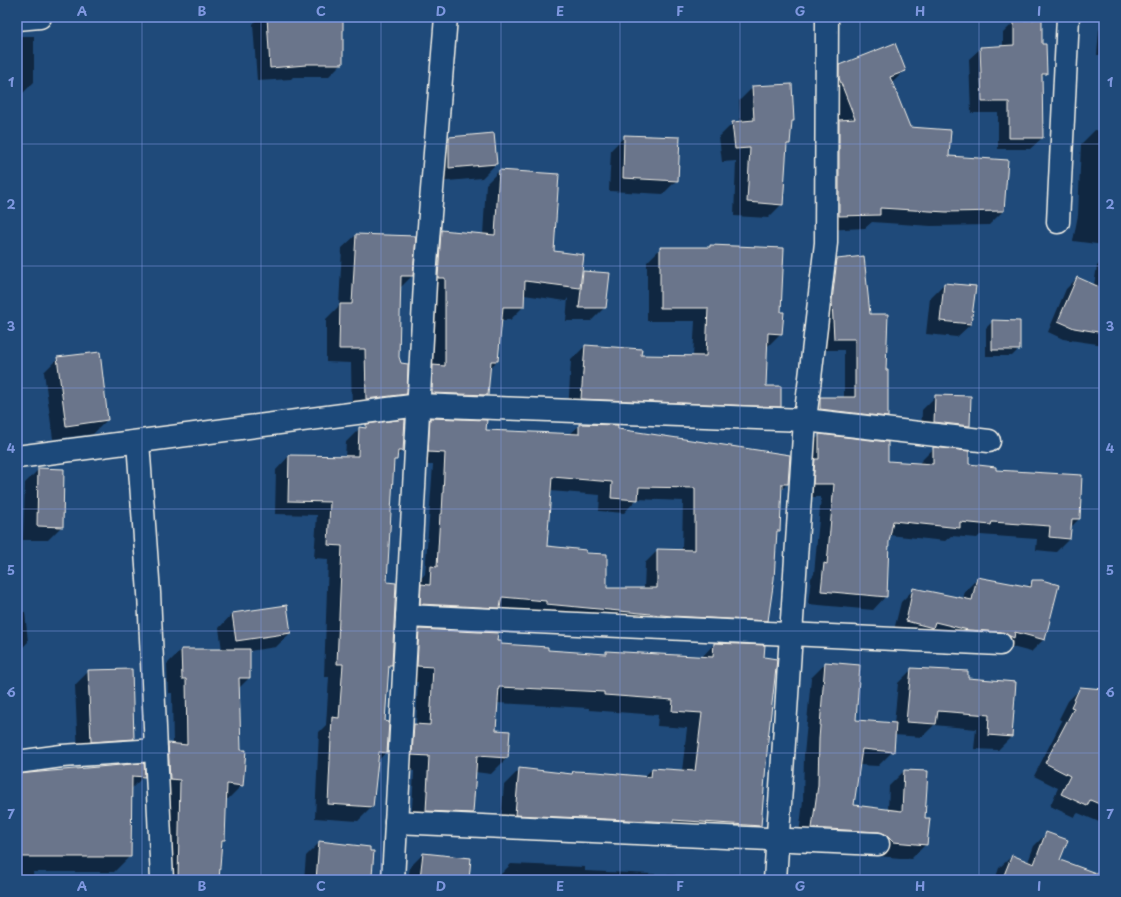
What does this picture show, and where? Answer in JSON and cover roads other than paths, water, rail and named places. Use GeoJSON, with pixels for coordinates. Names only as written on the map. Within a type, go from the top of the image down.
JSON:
{"type":"FeatureCollection","features":[{"type":"Feature","properties":{"kind":"street"},"geometry":{"type":"LineString","coordinates":[[17,19],[40,17]]}},
{"type":"Feature","properties":{"kind":"street"},"geometry":{"type":"LineString","coordinates":[[393,880],[426,264],[446,17]]}},
{"type":"Feature","properties":{"kind":"street"},"geometry":{"type":"LineString","coordinates":[[775,880],[779,839],[805,420],[826,243],[827,17]]}},
{"type":"Feature","properties":{"kind":"street"},"geometry":{"type":"LineString","coordinates":[[1058,222],[1068,17]]}},
{"type":"Feature","properties":{"kind":"street"},"geometry":{"type":"LineString","coordinates":[[17,457],[419,405],[805,420],[989,441]]}},
{"type":"Feature","properties":{"kind":"street"},"geometry":{"type":"LineString","coordinates":[[138,442],[149,594],[162,880]]}},
{"type":"Feature","properties":{"kind":"street"},"geometry":{"type":"LineString","coordinates":[[407,616],[1000,644]]}},
{"type":"Feature","properties":{"kind":"street"},"geometry":{"type":"LineString","coordinates":[[17,762],[62,756],[156,750]]}},
{"type":"Feature","properties":{"kind":"street"},"geometry":{"type":"LineString","coordinates":[[396,822],[878,844]]}}]}
